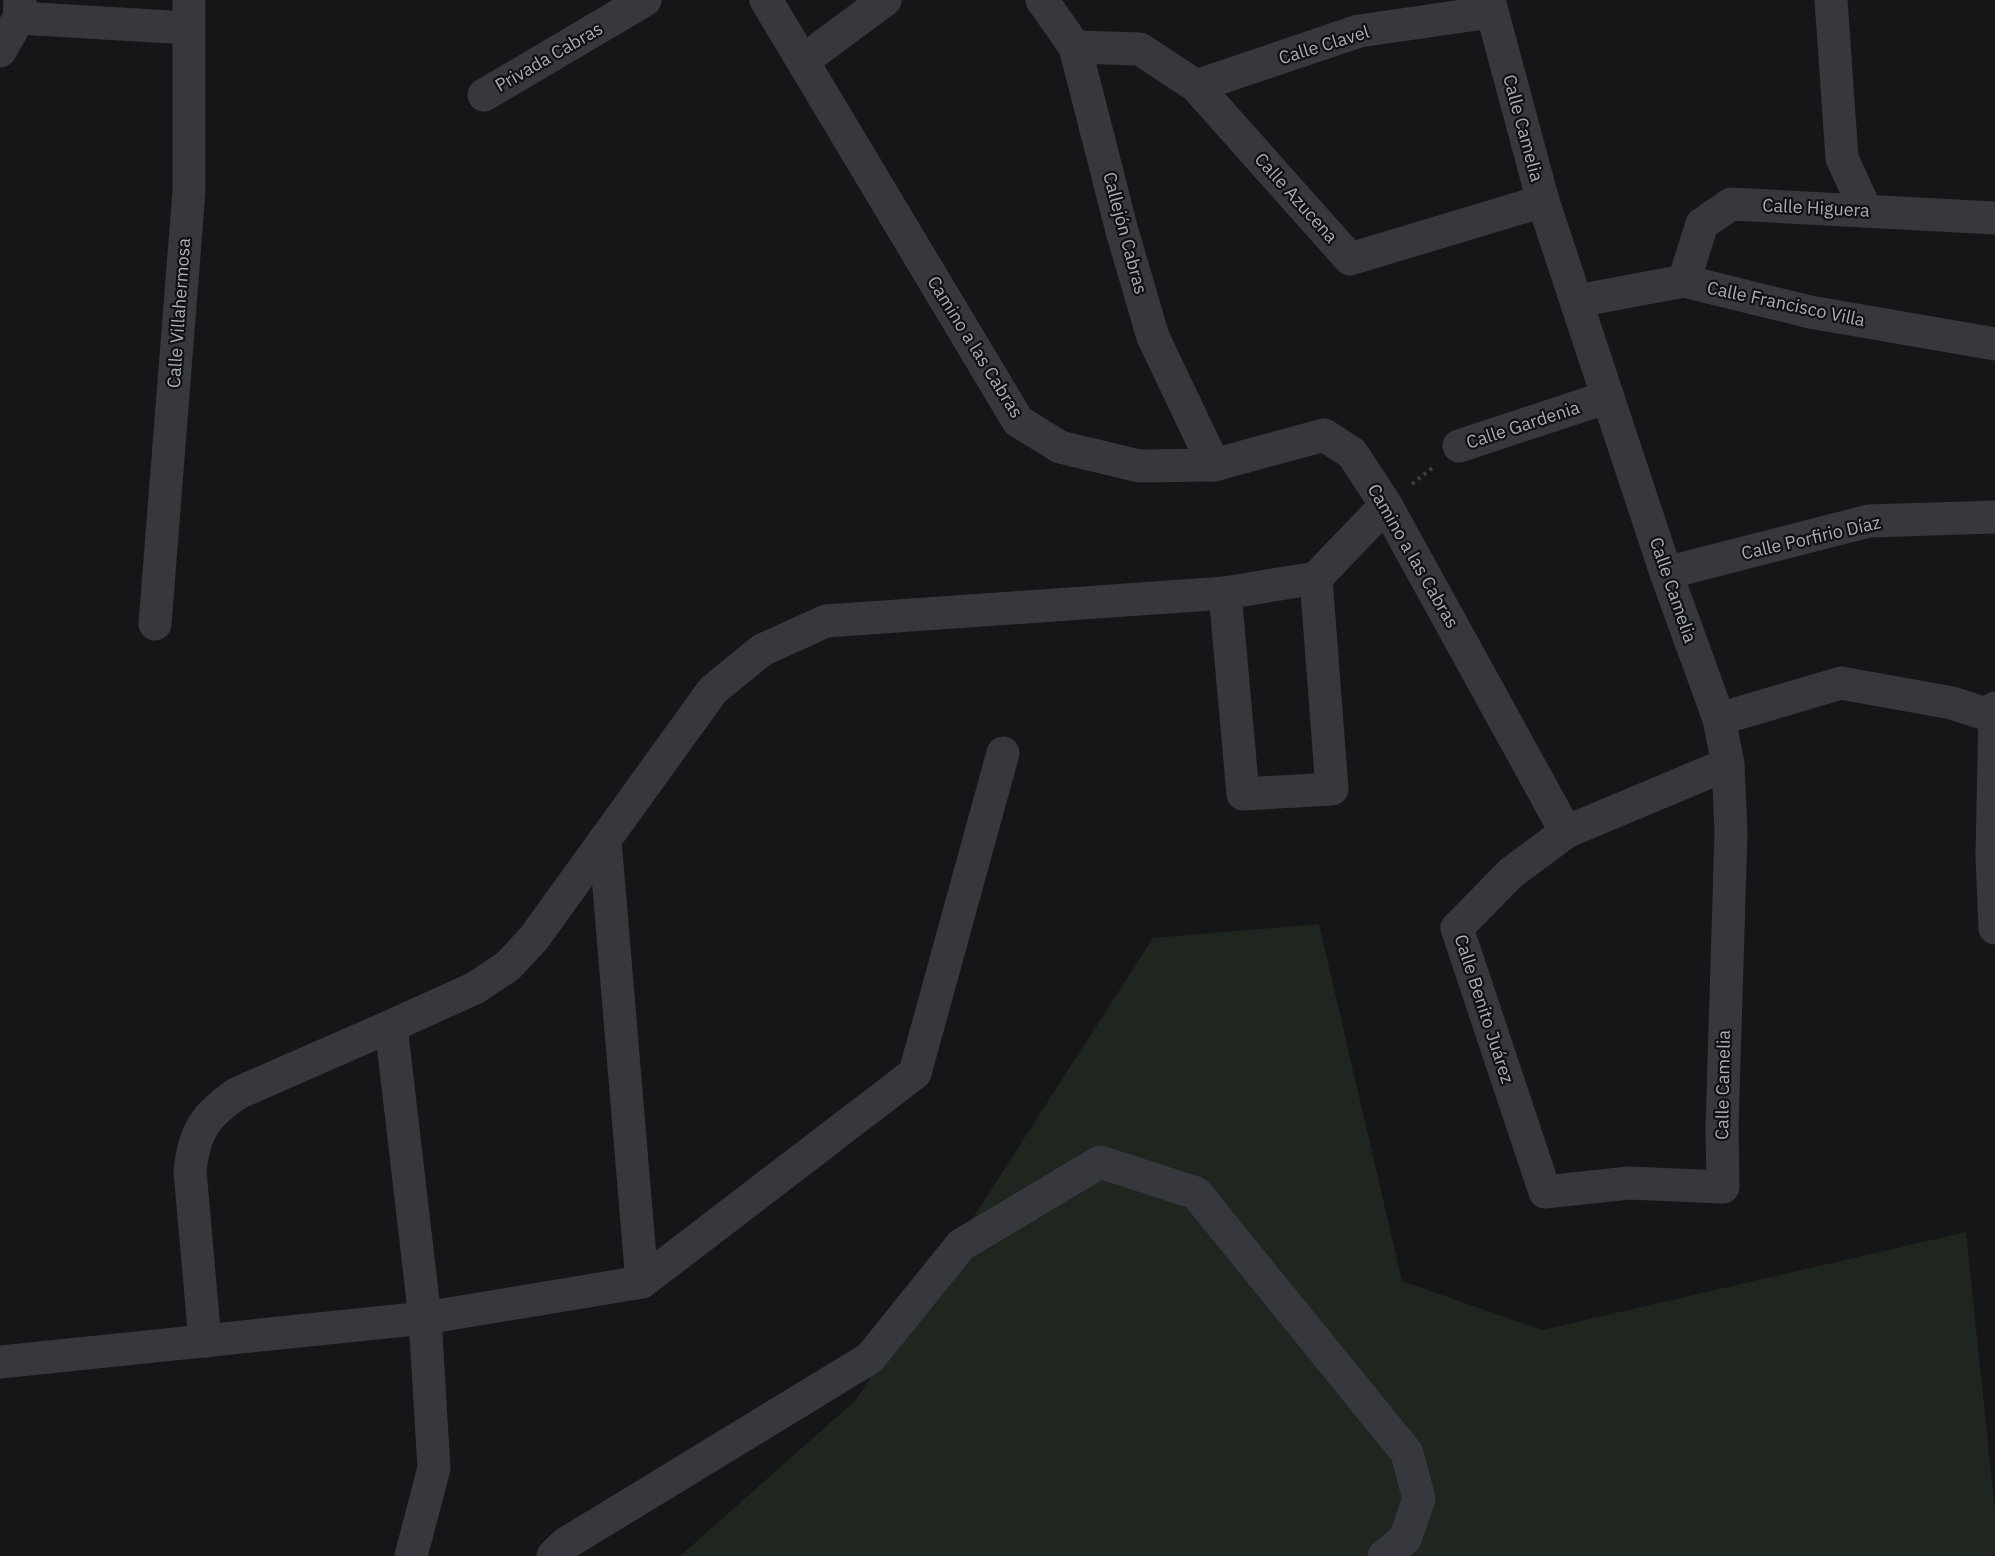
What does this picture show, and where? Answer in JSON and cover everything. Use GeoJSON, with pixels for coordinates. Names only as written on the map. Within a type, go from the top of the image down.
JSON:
{"type":"FeatureCollection","features":[{"type":"Feature","properties":{"kind":"street","name":"Privada Cabras"},"geometry":{"type":"LineString","coordinates":[[484,95],[645,0]]}},
{"type":"Feature","properties":{"kind":"street","name":"Camino a las Cabras"},"geometry":{"type":"LineString","coordinates":[[766,0],[1018,420],[1060,447],[1140,466],[1214,465],[1324,435],[1352,453],[1386,505],[1566,832]]}},
{"type":"Feature","properties":{"kind":"street"},"geometry":{"type":"LineString","coordinates":[[804,60],[885,0]]}},
{"type":"Feature","properties":{"kind":"street","name":"Callejón Cabras"},"geometry":{"type":"LineString","coordinates":[[1042,0],[1075,47],[1122,231],[1154,337],[1214,465]]}},
{"type":"Feature","properties":{"kind":"street"},"geometry":{"type":"LineString","coordinates":[[1832,0],[1842,158],[1866,210]]}},
{"type":"Feature","properties":{"kind":"street","name":"Calle Clavel"},"geometry":{"type":"LineString","coordinates":[[1196,86],[1359,31],[1490,6]]}},
{"type":"Feature","properties":{"kind":"street","name":"Calle Camelia"},"geometry":{"type":"LineString","coordinates":[[1490,6],[1543,201],[1666,573],[1719,719],[1728,764],[1731,832],[1722,1128],[1723,1187]]}},
{"type":"Feature","properties":{"kind":"street"},"geometry":{"type":"LineString","coordinates":[[0,51],[19,9],[188,14]]}},
{"type":"Feature","properties":{"kind":"street","name":"Calle Villahermosa"},"geometry":{"type":"LineString","coordinates":[[155,624],[189,191],[188,14]]}},
{"type":"Feature","properties":{"kind":"street","name":"Calle Azucena"},"geometry":{"type":"LineString","coordinates":[[1075,47],[1140,49],[1196,86],[1350,259],[1543,201]]}},
{"type":"Feature","properties":{"kind":"street","name":"Calle Higuera"},"geometry":{"type":"LineString","coordinates":[[1684,281],[1702,224],[1731,204],[1995,218]]}},
{"type":"Feature","properties":{"kind":"street","name":"Calle Francisco Villa"},"geometry":{"type":"LineString","coordinates":[[1577,301],[1684,281],[1810,312],[1995,344]]}},
{"type":"Feature","properties":{"kind":"street","name":"Calle Gardenia"},"geometry":{"type":"LineString","coordinates":[[1459,446],[1608,397]]}},
{"type":"Feature","properties":{"kind":"street"},"geometry":{"type":"LineString","coordinates":[[205,1341],[190,1171],[193,1147],[202,1125],[218,1106],[238,1093],[475,988],[508,966],[534,938],[713,690],[762,650],[826,621],[1225,593],[1316,578],[1386,505]]}},
{"type":"Feature","properties":{"kind":"street","name":"Calle Porfirio Díaz"},"geometry":{"type":"LineString","coordinates":[[1666,573],[1869,521],[1995,517]]}},
{"type":"Feature","properties":{"kind":"street"},"geometry":{"type":"LineString","coordinates":[[1225,593],[1243,794],[1332,789],[1316,578]]}},
{"type":"Feature","properties":{"kind":"street"},"geometry":{"type":"LineString","coordinates":[[1719,719],[1841,683],[1994,714],[1992,856],[1995,928]]}},
{"type":"Feature","properties":{"kind":"street"},"geometry":{"type":"LineString","coordinates":[[0,1362],[425,1318],[642,1282],[915,1073],[1003,753]]}},
{"type":"Feature","properties":{"kind":"street","name":"Calle Benito Juárez"},"geometry":{"type":"LineString","coordinates":[[1723,1187],[1629,1183],[1545,1192],[1457,928],[1511,873],[1566,832],[1728,764]]}},
{"type":"Feature","properties":{"kind":"street"},"geometry":{"type":"LineString","coordinates":[[605,840],[642,1282]]}},
{"type":"Feature","properties":{"kind":"street"},"geometry":{"type":"LineString","coordinates":[[391,1026],[425,1318],[434,1468],[411,1556]]}},
{"type":"Feature","properties":{"kind":"street"},"geometry":{"type":"LineString","coordinates":[[553,1556],[565,1544],[870,1358],[961,1245],[1100,1162],[1196,1193],[1407,1453],[1419,1499],[1405,1539],[1384,1556]]}},
{"type":"Feature","properties":{"kind":"path","name":"Calle Gardenia"},"geometry":{"type":"LineString","coordinates":[[1386,505],[1459,446]]}},
{"type":"Feature","properties":{"kind":"shaded area"},"geometry":{"type":"Polygon","coordinates":[[[1319,924],[1402,1281],[1542,1330],[1966,1232],[1995,1510],[1995,1556],[680,1556],[856,1400],[1153,938],[1319,924]]]}}]}
